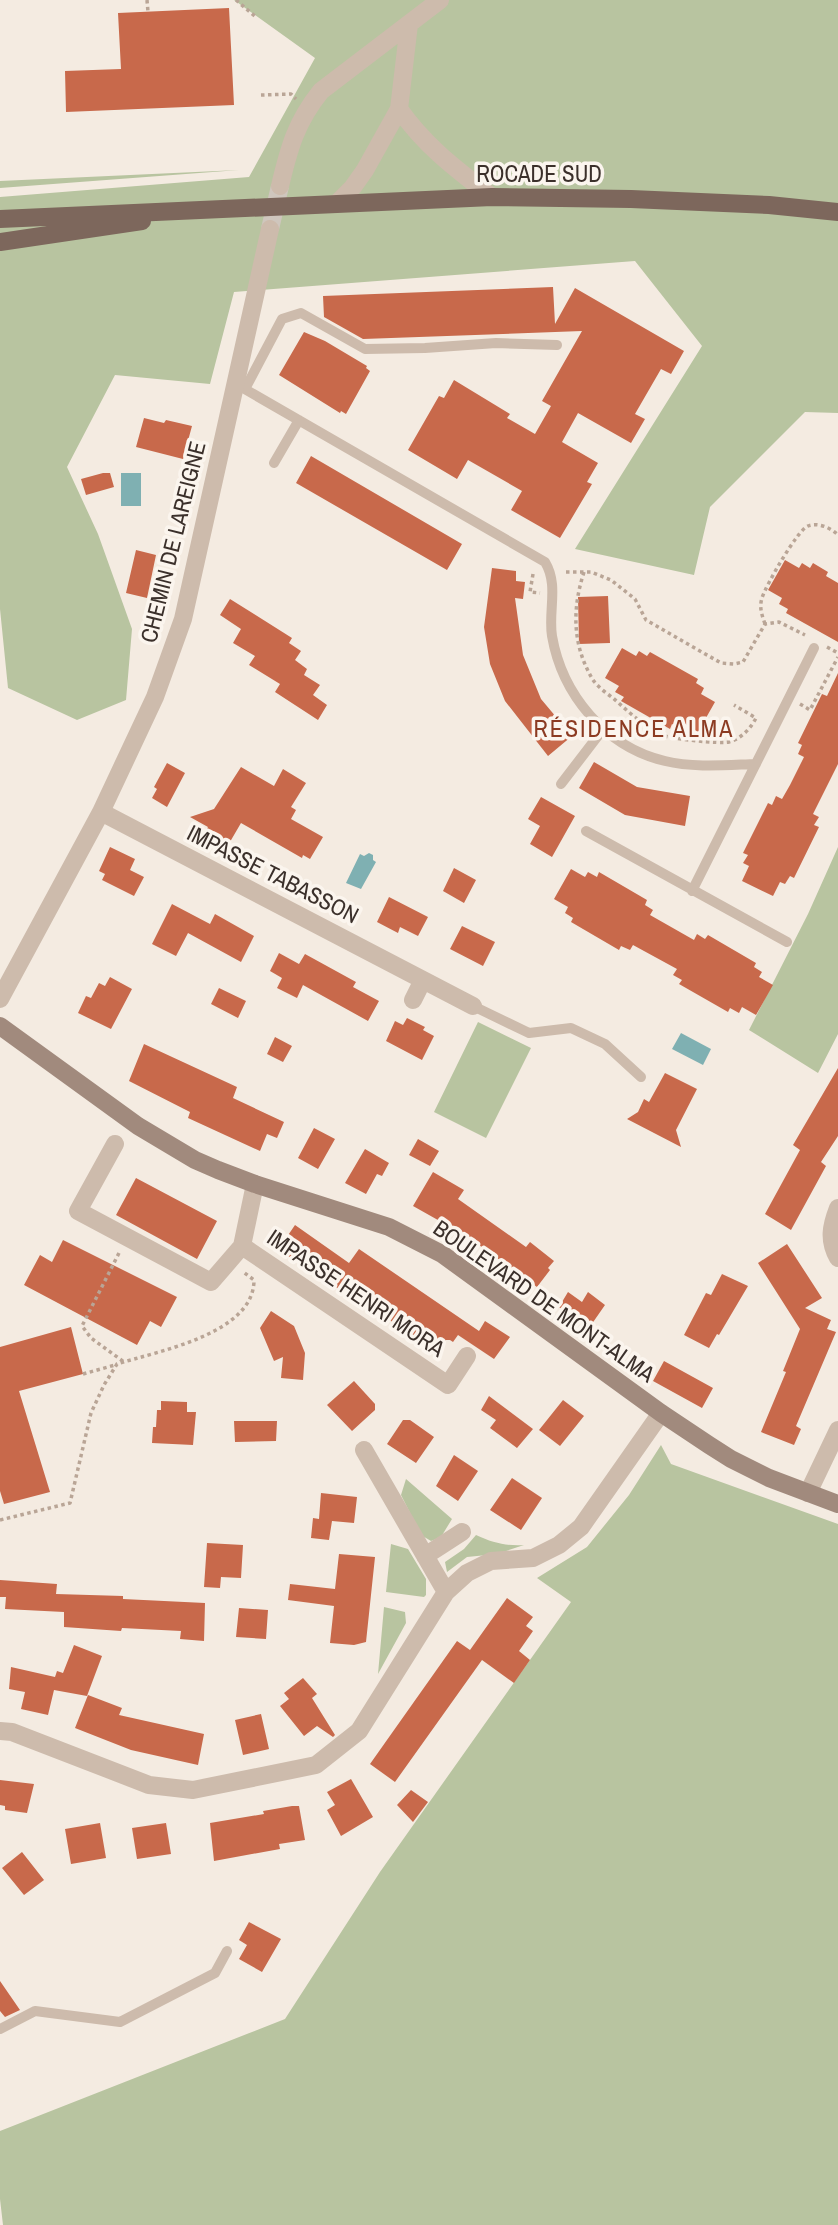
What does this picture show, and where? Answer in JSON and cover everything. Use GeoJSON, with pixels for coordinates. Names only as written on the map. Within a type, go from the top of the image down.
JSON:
{"type":"FeatureCollection","features":[{"type":"Feature","properties":{"kind":"main road","name":"ROCADE SUD"},"geometry":{"type":"LineString","coordinates":[[0,219],[492,197],[769,205],[838,212]]}},
{"type":"Feature","properties":{"kind":"main road","name":"ROCADE SUD"},"geometry":{"type":"LineString","coordinates":[[0,242],[240,207]]}},
{"type":"Feature","properties":{"kind":"street"},"geometry":{"type":"LineString","coordinates":[[280,186],[290,144],[307,108],[321,91],[440,0]]}},
{"type":"Feature","properties":{"kind":"street"},"geometry":{"type":"LineString","coordinates":[[337,203],[365,170],[399,109],[409,24]]}},
{"type":"Feature","properties":{"kind":"street"},"geometry":{"type":"LineString","coordinates":[[399,109],[436,153],[492,197]]}},
{"type":"Feature","properties":{"kind":"street","name":"CHEMIN DE LAREIGNE"},"geometry":{"type":"LineString","coordinates":[[0,999],[100,812],[155,697],[183,619],[240,386],[270,229]]}},
{"type":"Feature","properties":{"kind":"street","name":"IMPASSE TABASSON"},"geometry":{"type":"LineString","coordinates":[[100,812],[473,1006]]}},
{"type":"Feature","properties":{"kind":"street"},"geometry":{"type":"LineString","coordinates":[[413,1000],[424,980]]}},
{"type":"Feature","properties":{"kind":"street","name":"BOULEVARD DE MONT-ALMA"},"geometry":{"type":"LineString","coordinates":[[0,1026],[138,1126],[195,1160],[255,1184],[389,1227],[442,1254],[661,1413],[731,1459],[769,1478],[838,1504]]}},
{"type":"Feature","properties":{"kind":"street"},"geometry":{"type":"LineString","coordinates":[[115,1144],[78,1211],[211,1282],[242,1246],[255,1184]]}},
{"type":"Feature","properties":{"kind":"street"},"geometry":{"type":"LineString","coordinates":[[838,1208],[831,1227],[832,1246],[838,1258]]}},
{"type":"Feature","properties":{"kind":"street","name":"IMPASSE HENRI MORA"},"geometry":{"type":"LineString","coordinates":[[242,1246],[448,1385],[467,1356]]}},
{"type":"Feature","properties":{"kind":"street"},"geometry":{"type":"LineString","coordinates":[[0,1731],[12,1732],[149,1785],[193,1790],[316,1765],[359,1731],[446,1592],[467,1573],[491,1562],[533,1558],[559,1545],[581,1527],[661,1413]]}},
{"type":"Feature","properties":{"kind":"street"},"geometry":{"type":"LineString","coordinates":[[808,1493],[838,1430]]}},
{"type":"Feature","properties":{"kind":"street"},"geometry":{"type":"LineString","coordinates":[[364,1450],[446,1592]]}},
{"type":"Feature","properties":{"kind":"street"},"geometry":{"type":"LineString","coordinates":[[425,1556],[462,1532]]}},
{"type":"Feature","properties":{"kind":"lane"},"geometry":{"type":"LineString","coordinates":[[557,345],[496,343],[365,349],[301,313],[282,319],[240,386],[545,562],[553,583],[551,630],[555,653],[564,676],[579,704],[604,728],[631,748],[667,762],[756,764]]}},
{"type":"Feature","properties":{"kind":"lane"},"geometry":{"type":"LineString","coordinates":[[274,463],[299,420]]}},
{"type":"Feature","properties":{"kind":"lane"},"geometry":{"type":"LineString","coordinates":[[692,891],[816,645]]}},
{"type":"Feature","properties":{"kind":"lane"},"geometry":{"type":"LineString","coordinates":[[561,784],[604,728]]}},
{"type":"Feature","properties":{"kind":"lane"},"geometry":{"type":"LineString","coordinates":[[586,831],[787,942]]}},
{"type":"Feature","properties":{"kind":"lane"},"geometry":{"type":"LineString","coordinates":[[473,1006],[529,1033],[570,1028],[605,1044],[641,1077]]}},
{"type":"Feature","properties":{"kind":"lane"},"geometry":{"type":"LineString","coordinates":[[0,2029],[35,2011],[120,2022],[215,1973],[227,1951]]}},
{"type":"Feature","properties":{"kind":"path"},"geometry":{"type":"LineString","coordinates":[[147,0],[148,12]]}},
{"type":"Feature","properties":{"kind":"path"},"geometry":{"type":"LineString","coordinates":[[236,0],[257,18]]}},
{"type":"Feature","properties":{"kind":"path"},"geometry":{"type":"LineString","coordinates":[[261,95],[291,94]]}},
{"type":"Feature","properties":{"kind":"path"},"geometry":{"type":"LineString","coordinates":[[551,572],[591,572],[611,580],[635,599],[646,620],[722,663],[734,664],[743,662],[765,624],[760,609],[762,597],[797,534],[808,526],[820,525],[838,535]]}},
{"type":"Feature","properties":{"kind":"path"},"geometry":{"type":"LineString","coordinates":[[584,572],[577,595],[575,618],[578,647],[594,682],[643,724],[667,737],[729,742],[750,729],[756,718],[734,705]]}},
{"type":"Feature","properties":{"kind":"path"},"geometry":{"type":"LineString","coordinates":[[765,624],[779,622],[808,637]]}},
{"type":"Feature","properties":{"kind":"path"},"geometry":{"type":"LineString","coordinates":[[789,698],[810,710],[838,655],[816,645]]}},
{"type":"Feature","properties":{"kind":"path"},"geometry":{"type":"LineString","coordinates":[[124,1362],[90,1338],[82,1326],[128,1237]]}},
{"type":"Feature","properties":{"kind":"path"},"geometry":{"type":"LineString","coordinates":[[83,1374],[201,1338],[235,1318],[254,1293],[254,1280],[240,1270]]}},
{"type":"Feature","properties":{"kind":"path"},"geometry":{"type":"LineString","coordinates":[[0,1520],[70,1503],[91,1413],[117,1364]]}},
{"type":"Feature","properties":{"kind":"green space"},"geometry":{"type":"Polygon","coordinates":[[[234,0],[838,0],[838,413],[805,412],[710,507],[694,575],[575,549],[702,346],[635,261],[234,292],[210,384],[115,375],[67,467],[98,534],[132,629],[126,700],[77,720],[8,688],[0,609],[0,197],[249,177],[315,58],[234,0]]]}},
{"type":"Feature","properties":{"kind":"green space"},"geometry":{"type":"Polygon","coordinates":[[[239,170],[0,188],[0,181],[239,170]]]}},
{"type":"Feature","properties":{"kind":"green space"},"geometry":{"type":"Polygon","coordinates":[[[838,847],[838,1034],[818,1073],[749,1030],[808,914],[838,847]]]}},
{"type":"Feature","properties":{"kind":"green space"},"geometry":{"type":"Polygon","coordinates":[[[478,1022],[531,1048],[486,1138],[434,1112],[478,1022]]]}},
{"type":"Feature","properties":{"kind":"green space"},"geometry":{"type":"Polygon","coordinates":[[[661,1445],[671,1464],[838,1524],[838,2225],[3,2225],[0,2199],[0,2131],[285,2019],[380,1872],[571,1602],[537,1578],[587,1547],[629,1495],[661,1445]]]}},
{"type":"Feature","properties":{"kind":"green space"},"geometry":{"type":"Polygon","coordinates":[[[406,1479],[452,1519],[441,1537],[431,1541],[421,1535],[401,1495],[406,1479]]]}},
{"type":"Feature","properties":{"kind":"green space"},"geometry":{"type":"Polygon","coordinates":[[[476,1535],[500,1543],[524,1545],[497,1554],[467,1557],[447,1572],[445,1562],[464,1549],[476,1535]]]}},
{"type":"Feature","properties":{"kind":"green space"},"geometry":{"type":"Polygon","coordinates":[[[391,1544],[408,1549],[426,1579],[424,1597],[386,1592],[391,1544]]]}},
{"type":"Feature","properties":{"kind":"green space"},"geometry":{"type":"Polygon","coordinates":[[[384,1607],[405,1612],[406,1623],[378,1674],[384,1607]]]}},
{"type":"Feature","properties":{"kind":"water"},"geometry":{"type":"Polygon","coordinates":[[[121,473],[141,473],[141,506],[121,506],[121,473]]]}},
{"type":"Feature","properties":{"kind":"water"},"geometry":{"type":"Polygon","coordinates":[[[369,853],[376,862],[361,889],[346,883],[360,854],[364,856],[369,853]]]}},
{"type":"Feature","properties":{"kind":"water"},"geometry":{"type":"Polygon","coordinates":[[[681,1033],[711,1049],[703,1065],[672,1049],[681,1033]]]}},
{"type":"Feature","properties":{"kind":"building"},"geometry":{"type":"Polygon","coordinates":[[[229,8],[234,105],[66,112],[65,71],[121,69],[118,13],[229,8]]]}},
{"type":"Feature","properties":{"kind":"building"},"geometry":{"type":"Polygon","coordinates":[[[553,287],[555,324],[575,288],[684,351],[671,374],[661,369],[635,414],[645,419],[631,443],[578,413],[562,442],[598,463],[587,482],[592,484],[560,538],[511,510],[522,491],[468,460],[457,479],[408,450],[439,396],[444,398],[454,380],[510,414],[507,418],[535,434],[551,406],[542,401],[582,331],[363,339],[324,317],[323,296],[553,287]]]}},
{"type":"Feature","properties":{"kind":"building"},"geometry":{"type":"Polygon","coordinates":[[[304,332],[325,341],[367,366],[370,371],[346,414],[341,411],[340,413],[279,375],[304,332]]]}},
{"type":"Feature","properties":{"kind":"building"},"geometry":{"type":"Polygon","coordinates":[[[144,418],[192,426],[183,459],[136,447],[144,418]]]}},
{"type":"Feature","properties":{"kind":"building"},"geometry":{"type":"Polygon","coordinates":[[[311,456],[462,544],[447,570],[296,483],[311,456]]]}},
{"type":"Feature","properties":{"kind":"building"},"geometry":{"type":"Polygon","coordinates":[[[110,473],[114,487],[86,495],[81,479],[110,473]]]}},
{"type":"Feature","properties":{"kind":"building"},"geometry":{"type":"Polygon","coordinates":[[[136,550],[156,555],[147,598],[126,593],[136,550]]]}},
{"type":"Feature","properties":{"kind":"building"},"geometry":{"type":"Polygon","coordinates":[[[785,560],[799,568],[802,563],[810,568],[813,563],[828,572],[826,576],[838,583],[838,642],[786,613],[788,609],[779,604],[782,598],[768,590],[785,560]]]}},
{"type":"Feature","properties":{"kind":"building"},"geometry":{"type":"Polygon","coordinates":[[[492,568],[516,571],[516,581],[525,582],[523,599],[515,598],[523,655],[541,699],[572,736],[548,756],[505,701],[490,664],[484,627],[492,568]]]}},
{"type":"Feature","properties":{"kind":"building"},"geometry":{"type":"Polygon","coordinates":[[[608,596],[610,643],[579,644],[578,597],[608,596]]]}},
{"type":"Feature","properties":{"kind":"building"},"geometry":{"type":"Polygon","coordinates":[[[230,599],[292,638],[289,643],[301,651],[295,660],[307,669],[304,675],[320,685],[313,695],[327,705],[318,720],[275,692],[280,684],[249,665],[255,656],[233,643],[241,629],[220,615],[230,599]]]}},
{"type":"Feature","properties":{"kind":"building"},"geometry":{"type":"Polygon","coordinates":[[[622,648],[636,656],[639,651],[647,656],[650,652],[698,679],[696,683],[704,688],[701,694],[715,702],[698,732],[684,723],[681,729],[672,724],[670,729],[621,701],[624,697],[615,692],[619,686],[605,678],[622,648]]]}},
{"type":"Feature","properties":{"kind":"building"},"geometry":{"type":"Polygon","coordinates":[[[838,673],[838,764],[813,814],[819,817],[814,825],[819,827],[794,878],[790,876],[785,884],[780,882],[773,896],[742,881],[749,866],[743,863],[748,855],[743,853],[768,803],[772,805],[776,796],[782,799],[790,785],[804,757],[798,754],[802,745],[798,743],[822,694],[827,696],[838,673]]]}},
{"type":"Feature","properties":{"kind":"building"},"geometry":{"type":"Polygon","coordinates":[[[594,762],[637,787],[690,796],[685,826],[625,815],[579,788],[594,762]]]}},
{"type":"Feature","properties":{"kind":"building"},"geometry":{"type":"Polygon","coordinates":[[[167,763],[185,773],[167,807],[152,798],[157,789],[154,787],[167,763]]]}},
{"type":"Feature","properties":{"kind":"building"},"geometry":{"type":"Polygon","coordinates":[[[241,767],[274,786],[283,769],[306,783],[291,807],[296,810],[291,819],[323,837],[310,859],[303,855],[302,858],[241,823],[227,847],[204,834],[208,827],[190,817],[214,809],[241,767]]]}},
{"type":"Feature","properties":{"kind":"building"},"geometry":{"type":"Polygon","coordinates":[[[541,797],[575,816],[552,857],[530,844],[540,826],[528,819],[541,797]]]}},
{"type":"Feature","properties":{"kind":"building"},"geometry":{"type":"Polygon","coordinates":[[[110,847],[135,859],[130,870],[144,877],[134,896],[102,880],[105,874],[99,871],[110,847]]]}},
{"type":"Feature","properties":{"kind":"building"},"geometry":{"type":"Polygon","coordinates":[[[454,868],[476,880],[464,903],[443,891],[454,868]]]}},
{"type":"Feature","properties":{"kind":"building"},"geometry":{"type":"Polygon","coordinates":[[[571,869],[585,877],[588,872],[597,877],[599,872],[647,900],[645,905],[653,910],[650,915],[694,940],[697,934],[705,939],[708,935],[756,963],[754,967],[762,972],[759,977],[773,985],[756,1015],[742,1007],[739,1013],[730,1008],[728,1012],[679,984],[682,980],[673,975],[677,969],[633,945],[630,950],[621,946],[619,950],[571,922],[573,918],[565,913],[568,907],[554,899],[571,869]]]}},
{"type":"Feature","properties":{"kind":"building"},"geometry":{"type":"Polygon","coordinates":[[[389,897],[428,917],[418,936],[400,927],[398,933],[377,922],[389,897]]]}},
{"type":"Feature","properties":{"kind":"building"},"geometry":{"type":"Polygon","coordinates":[[[172,904],[210,924],[215,914],[254,936],[241,962],[188,933],[176,956],[152,944],[172,904]]]}},
{"type":"Feature","properties":{"kind":"building"},"geometry":{"type":"Polygon","coordinates":[[[462,926],[495,942],[483,966],[450,949],[462,926]]]}},
{"type":"Feature","properties":{"kind":"building"},"geometry":{"type":"Polygon","coordinates":[[[279,953],[299,964],[305,954],[356,982],[353,987],[379,1001],[368,1021],[303,985],[297,998],[277,988],[282,978],[270,971],[279,953]]]}},
{"type":"Feature","properties":{"kind":"building"},"geometry":{"type":"Polygon","coordinates":[[[110,977],[132,989],[111,1029],[78,1013],[86,996],[91,998],[99,983],[105,986],[110,977]]]}},
{"type":"Feature","properties":{"kind":"building"},"geometry":{"type":"Polygon","coordinates":[[[219,988],[246,1001],[238,1018],[211,1004],[219,988]]]}},
{"type":"Feature","properties":{"kind":"building"},"geometry":{"type":"Polygon","coordinates":[[[407,1018],[425,1027],[423,1030],[434,1036],[422,1060],[386,1041],[395,1021],[403,1025],[407,1018]]]}},
{"type":"Feature","properties":{"kind":"building"},"geometry":{"type":"Polygon","coordinates":[[[275,1037],[292,1046],[283,1062],[267,1054],[275,1037]]]}},
{"type":"Feature","properties":{"kind":"building"},"geometry":{"type":"Polygon","coordinates":[[[144,1044],[237,1087],[233,1098],[284,1122],[277,1138],[267,1134],[260,1151],[188,1118],[190,1112],[129,1081],[144,1044]]]}},
{"type":"Feature","properties":{"kind":"building"},"geometry":{"type":"Polygon","coordinates":[[[838,1068],[838,1136],[821,1162],[826,1166],[791,1230],[765,1214],[800,1150],[793,1145],[838,1068]]]}},
{"type":"Feature","properties":{"kind":"building"},"geometry":{"type":"Polygon","coordinates":[[[665,1073],[697,1089],[676,1130],[681,1147],[627,1119],[638,1112],[644,1099],[649,1102],[665,1073]]]}},
{"type":"Feature","properties":{"kind":"building"},"geometry":{"type":"Polygon","coordinates":[[[314,1128],[335,1139],[318,1169],[298,1158],[314,1128]]]}},
{"type":"Feature","properties":{"kind":"building"},"geometry":{"type":"Polygon","coordinates":[[[418,1139],[439,1151],[430,1166],[409,1155],[418,1139]]]}},
{"type":"Feature","properties":{"kind":"building"},"geometry":{"type":"Polygon","coordinates":[[[365,1149],[389,1163],[382,1176],[377,1174],[366,1194],[345,1183],[365,1149]]]}},
{"type":"Feature","properties":{"kind":"building"},"geometry":{"type":"Polygon","coordinates":[[[433,1172],[464,1190],[458,1199],[526,1247],[530,1242],[554,1261],[537,1287],[446,1221],[445,1224],[413,1206],[433,1172]]]}},
{"type":"Feature","properties":{"kind":"building"},"geometry":{"type":"Polygon","coordinates":[[[136,1178],[217,1221],[197,1259],[116,1215],[136,1178]]]}},
{"type":"Feature","properties":{"kind":"building"},"geometry":{"type":"Polygon","coordinates":[[[295,1225],[349,1263],[359,1249],[479,1331],[485,1321],[510,1337],[494,1359],[458,1335],[453,1342],[446,1340],[437,1354],[360,1300],[359,1302],[278,1250],[295,1225]]]}},
{"type":"Feature","properties":{"kind":"building"},"geometry":{"type":"Polygon","coordinates":[[[63,1240],[177,1297],[161,1327],[150,1321],[137,1345],[24,1285],[40,1255],[52,1262],[63,1240]]]}},
{"type":"Feature","properties":{"kind":"building"},"geometry":{"type":"Polygon","coordinates":[[[787,1244],[822,1298],[805,1308],[831,1320],[827,1329],[836,1332],[796,1426],[801,1429],[794,1445],[761,1432],[786,1372],[783,1371],[800,1329],[758,1263],[787,1244]]]}},
{"type":"Feature","properties":{"kind":"building"},"geometry":{"type":"Polygon","coordinates":[[[722,1274],[748,1286],[709,1348],[684,1335],[706,1293],[711,1295],[722,1274]]]}},
{"type":"Feature","properties":{"kind":"building"},"geometry":{"type":"Polygon","coordinates":[[[568,1292],[582,1302],[588,1292],[605,1305],[589,1328],[559,1307],[568,1292]]]}},
{"type":"Feature","properties":{"kind":"building"},"geometry":{"type":"Polygon","coordinates":[[[271,1311],[294,1326],[305,1353],[303,1380],[281,1378],[283,1357],[274,1361],[260,1328],[271,1311]]]}},
{"type":"Feature","properties":{"kind":"building"},"geometry":{"type":"Polygon","coordinates":[[[71,1327],[83,1374],[19,1391],[50,1492],[4,1504],[0,1491],[0,1347],[71,1327]]]}},
{"type":"Feature","properties":{"kind":"building"},"geometry":{"type":"Polygon","coordinates":[[[664,1361],[713,1388],[702,1408],[653,1381],[664,1361]]]}},
{"type":"Feature","properties":{"kind":"building"},"geometry":{"type":"Polygon","coordinates":[[[354,1381],[375,1404],[375,1410],[352,1431],[327,1405],[354,1381]]]}},
{"type":"Feature","properties":{"kind":"building"},"geometry":{"type":"Polygon","coordinates":[[[489,1396],[533,1429],[517,1448],[490,1428],[496,1420],[481,1410],[489,1396]]]}},
{"type":"Feature","properties":{"kind":"building"},"geometry":{"type":"Polygon","coordinates":[[[563,1400],[584,1416],[560,1446],[539,1430],[563,1400]]]}},
{"type":"Feature","properties":{"kind":"building"},"geometry":{"type":"Polygon","coordinates":[[[161,1401],[187,1402],[187,1412],[196,1412],[193,1445],[152,1443],[153,1427],[156,1427],[157,1410],[161,1410],[161,1401]]]}},
{"type":"Feature","properties":{"kind":"building"},"geometry":{"type":"Polygon","coordinates":[[[403,1420],[410,1420],[434,1437],[416,1463],[387,1444],[403,1420]]]}},
{"type":"Feature","properties":{"kind":"building"},"geometry":{"type":"Polygon","coordinates":[[[234,1421],[277,1421],[276,1441],[235,1442],[234,1421]]]}},
{"type":"Feature","properties":{"kind":"building"},"geometry":{"type":"Polygon","coordinates":[[[454,1455],[478,1471],[458,1501],[436,1486],[454,1455]]]}},
{"type":"Feature","properties":{"kind":"building"},"geometry":{"type":"Polygon","coordinates":[[[512,1478],[542,1498],[521,1530],[490,1510],[512,1478]]]}},
{"type":"Feature","properties":{"kind":"building"},"geometry":{"type":"Polygon","coordinates":[[[321,1493],[357,1497],[354,1523],[332,1521],[329,1540],[311,1538],[313,1518],[319,1519],[321,1493]]]}},
{"type":"Feature","properties":{"kind":"building"},"geometry":{"type":"Polygon","coordinates":[[[207,1543],[243,1545],[241,1578],[221,1577],[220,1588],[204,1587],[207,1543]]]}},
{"type":"Feature","properties":{"kind":"building"},"geometry":{"type":"Polygon","coordinates":[[[339,1554],[375,1557],[366,1642],[354,1645],[330,1643],[334,1606],[288,1600],[290,1584],[335,1589],[339,1554]]]}},
{"type":"Feature","properties":{"kind":"building"},"geometry":{"type":"Polygon","coordinates":[[[0,1580],[57,1584],[56,1594],[205,1603],[204,1641],[180,1639],[181,1631],[64,1627],[64,1612],[5,1609],[6,1597],[0,1597],[0,1580]]]}},
{"type":"Feature","properties":{"kind":"building"},"geometry":{"type":"Polygon","coordinates":[[[507,1598],[533,1617],[526,1626],[533,1631],[519,1651],[530,1660],[514,1683],[482,1660],[395,1782],[370,1764],[457,1641],[470,1650],[507,1598]]]}},
{"type":"Feature","properties":{"kind":"building"},"geometry":{"type":"Polygon","coordinates":[[[239,1608],[268,1610],[266,1639],[236,1637],[239,1608]]]}},
{"type":"Feature","properties":{"kind":"building"},"geometry":{"type":"Polygon","coordinates":[[[74,1645],[102,1656],[87,1696],[54,1690],[48,1715],[21,1709],[25,1692],[9,1689],[11,1667],[55,1677],[57,1671],[63,1673],[74,1645]]]}},
{"type":"Feature","properties":{"kind":"building"},"geometry":{"type":"Polygon","coordinates":[[[303,1678],[317,1694],[312,1698],[335,1735],[333,1737],[317,1726],[304,1736],[280,1706],[289,1699],[284,1693],[303,1678]]]}},
{"type":"Feature","properties":{"kind":"building"},"geometry":{"type":"Polygon","coordinates":[[[88,1695],[122,1708],[119,1715],[204,1734],[198,1765],[131,1750],[75,1728],[88,1695]]]}},
{"type":"Feature","properties":{"kind":"building"},"geometry":{"type":"Polygon","coordinates":[[[261,1714],[269,1749],[243,1755],[235,1720],[261,1714]]]}},
{"type":"Feature","properties":{"kind":"building"},"geometry":{"type":"Polygon","coordinates":[[[351,1779],[373,1817],[341,1836],[327,1810],[335,1805],[327,1792],[351,1779]]]}},
{"type":"Feature","properties":{"kind":"building"},"geometry":{"type":"Polygon","coordinates":[[[0,1780],[34,1784],[27,1813],[5,1810],[5,1806],[0,1805],[0,1780]]]}},
{"type":"Feature","properties":{"kind":"building"},"geometry":{"type":"Polygon","coordinates":[[[411,1790],[428,1802],[413,1822],[397,1805],[411,1790]]]}},
{"type":"Feature","properties":{"kind":"building"},"geometry":{"type":"Polygon","coordinates":[[[299,1806],[305,1840],[279,1844],[280,1849],[214,1861],[210,1823],[264,1814],[263,1811],[299,1806]]]}},
{"type":"Feature","properties":{"kind":"building"},"geometry":{"type":"Polygon","coordinates":[[[100,1823],[106,1858],[71,1864],[65,1829],[100,1823]]]}},
{"type":"Feature","properties":{"kind":"building"},"geometry":{"type":"Polygon","coordinates":[[[166,1823],[171,1854],[137,1859],[132,1828],[166,1823]]]}},
{"type":"Feature","properties":{"kind":"building"},"geometry":{"type":"Polygon","coordinates":[[[22,1852],[44,1880],[24,1895],[2,1868],[22,1852]]]}},
{"type":"Feature","properties":{"kind":"building"},"geometry":{"type":"Polygon","coordinates":[[[249,1922],[281,1939],[262,1972],[239,1959],[247,1945],[239,1940],[249,1922]]]}},
{"type":"Feature","properties":{"kind":"building"},"geometry":{"type":"Polygon","coordinates":[[[0,1981],[20,2010],[5,2017],[0,2011],[0,1981]]]}},
{"type":"Feature","properties":{"kind":"tunnel"},"geometry":{"type":"LineString","coordinates":[[270,229],[280,186]]}},
{"type":"Feature","properties":{"kind":"district","name":"RÉSIDENCE ALMA"},"geometry":{"type":"Point","coordinates":[634,729]}}]}
